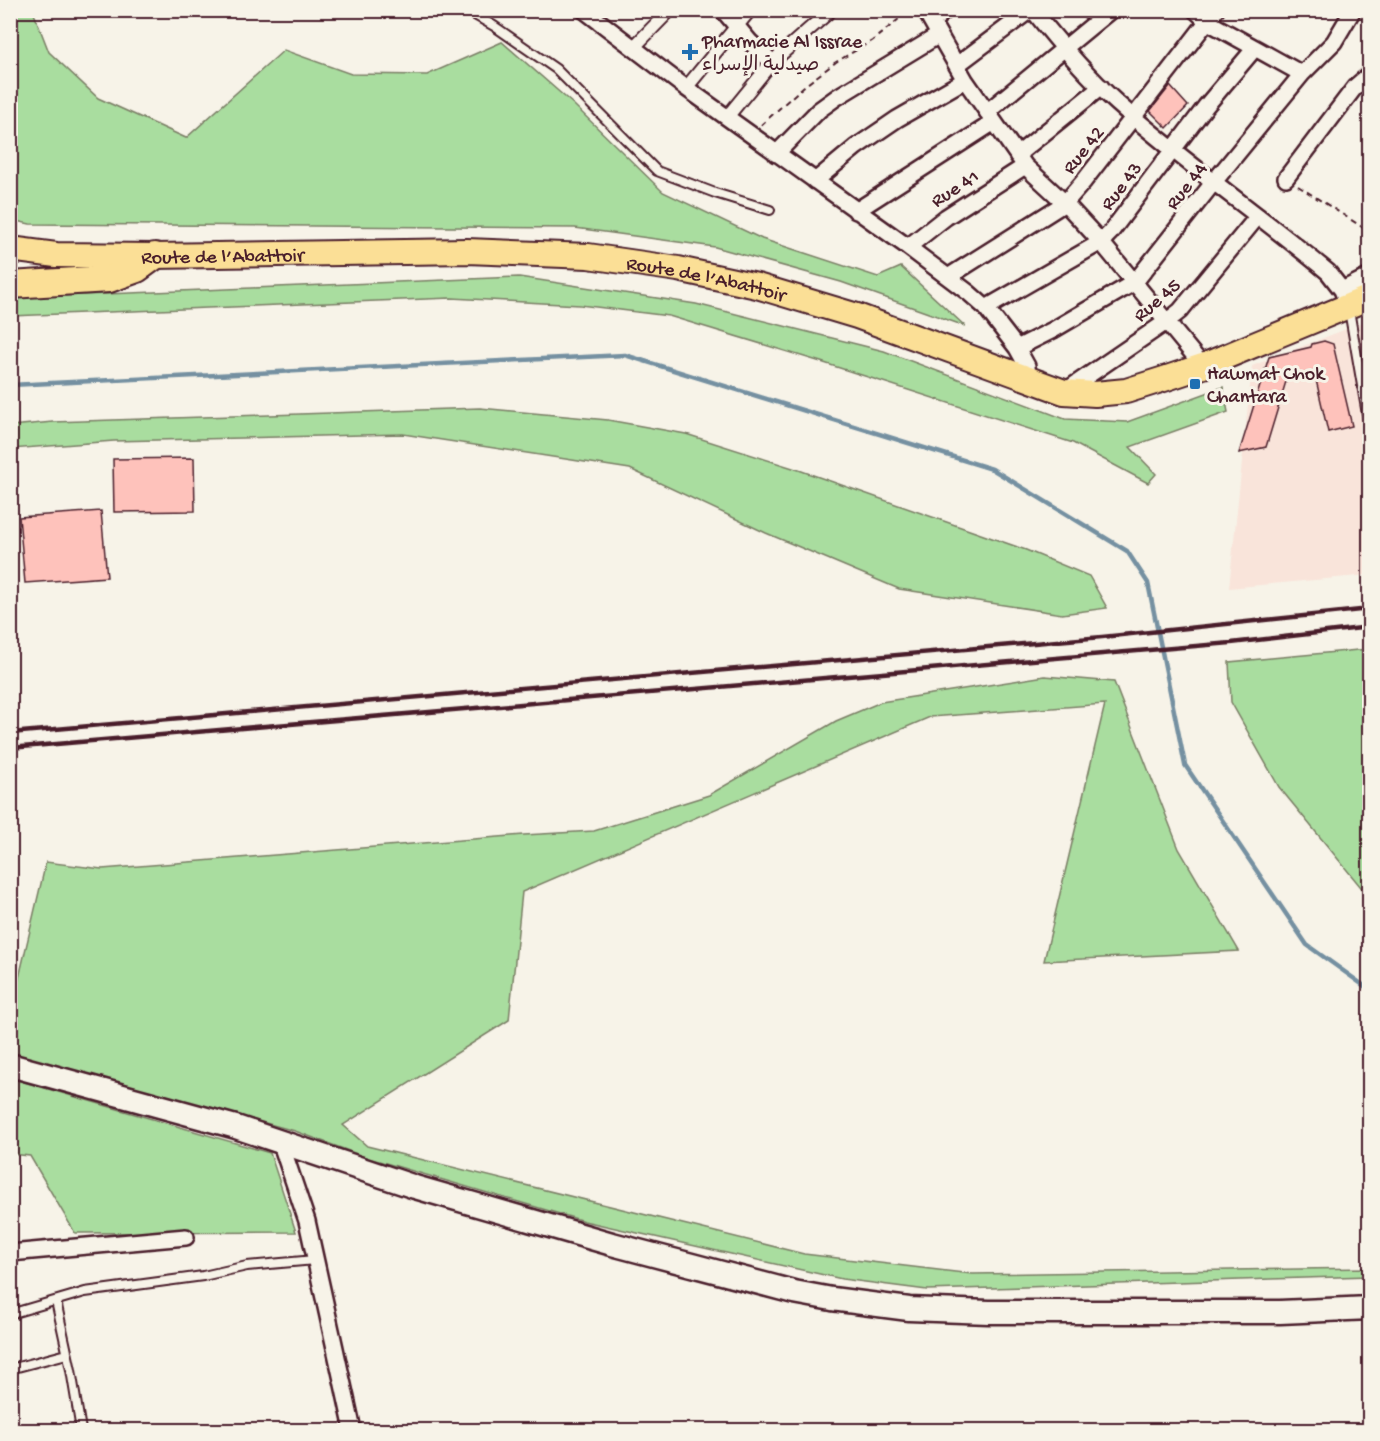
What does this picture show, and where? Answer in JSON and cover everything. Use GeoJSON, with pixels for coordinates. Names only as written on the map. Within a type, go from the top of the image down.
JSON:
{"type":"FeatureCollection","features":[{"type":"Feature","properties":{"kind":"highway"},"geometry":{"type":"LineString","coordinates":[[10,285],[108,279],[137,269],[155,256]]}},
{"type":"Feature","properties":{"kind":"main road","name":"Route de l’Abattoir"},"geometry":{"type":"LineString","coordinates":[[10,249],[56,255],[155,256],[456,251],[588,256],[678,269],[757,286],[857,316],[1064,392],[1095,394],[1126,391],[1203,366],[1353,298]]}},
{"type":"Feature","properties":{"kind":"main road"},"geometry":{"type":"LineString","coordinates":[[10,1065],[236,1127],[415,1187],[612,1244],[794,1292],[832,1299],[909,1309],[989,1312],[1280,1312],[1370,1308]]}},
{"type":"Feature","properties":{"kind":"street"},"geometry":{"type":"LineString","coordinates":[[633,48],[670,10]]}},
{"type":"Feature","properties":{"kind":"street"},"geometry":{"type":"LineString","coordinates":[[723,10],[760,53],[772,62]]}},
{"type":"Feature","properties":{"kind":"street"},"geometry":{"type":"LineString","coordinates":[[686,88],[750,10]]}},
{"type":"Feature","properties":{"kind":"street"},"geometry":{"type":"LineString","coordinates":[[727,117],[772,62],[831,10]]}},
{"type":"Feature","properties":{"kind":"street"},"geometry":{"type":"LineString","coordinates":[[776,154],[819,110],[946,10]]}},
{"type":"Feature","properties":{"kind":"street"},"geometry":{"type":"LineString","coordinates":[[957,66],[1031,10],[1064,49],[1133,117],[1328,273],[1353,298],[1370,276]]}},
{"type":"Feature","properties":{"kind":"street"},"geometry":{"type":"LineString","coordinates":[[856,211],[991,117],[1064,49],[1111,10]]}},
{"type":"Feature","properties":{"kind":"street"},"geometry":{"type":"LineString","coordinates":[[1195,10],[1212,16],[1255,48],[1302,74]]}},
{"type":"Feature","properties":{"kind":"street","name":"Rue 44"},"geometry":{"type":"LineString","coordinates":[[1017,348],[1053,330],[1135,282],[1302,74],[1334,42],[1353,10]]}},
{"type":"Feature","properties":{"kind":"street"},"geometry":{"type":"LineString","coordinates":[[591,12],[633,48],[686,88],[908,247],[986,308],[1017,348],[1027,366],[1028,379]]}},
{"type":"Feature","properties":{"kind":"street","name":"Rue 42"},"geometry":{"type":"LineString","coordinates":[[948,277],[1065,203],[1212,16]]}},
{"type":"Feature","properties":{"kind":"street"},"geometry":{"type":"LineString","coordinates":[[932,22],[965,80],[1021,160],[1101,242],[1203,366]]}},
{"type":"Feature","properties":{"kind":"street","name":"Rue 43"},"geometry":{"type":"LineString","coordinates":[[986,308],[1101,242],[1206,106],[1255,48]]}},
{"type":"Feature","properties":{"kind":"street"},"geometry":{"type":"LineString","coordinates":[[1286,178],[1355,87],[1370,74]]}},
{"type":"Feature","properties":{"kind":"street"},"geometry":{"type":"LineString","coordinates":[[814,181],[864,141],[965,80]]}},
{"type":"Feature","properties":{"kind":"street","name":"Rue 41"},"geometry":{"type":"LineString","coordinates":[[908,247],[1021,160],[1101,87]]}},
{"type":"Feature","properties":{"kind":"street","name":"Rue 45"},"geometry":{"type":"LineString","coordinates":[[1064,392],[1166,322],[1186,304],[1257,216]]}},
{"type":"Feature","properties":{"kind":"street"},"geometry":{"type":"LineString","coordinates":[[282,1144],[307,1221],[353,1431]]}},
{"type":"Feature","properties":{"kind":"street"},"geometry":{"type":"LineString","coordinates":[[10,1253],[186,1237]]}},
{"type":"Feature","properties":{"kind":"lane"},"geometry":{"type":"LineString","coordinates":[[466,10],[494,26],[556,69],[657,171],[714,193],[770,210]]}},
{"type":"Feature","properties":{"kind":"lane"},"geometry":{"type":"LineString","coordinates":[[1353,298],[1370,432]]}},
{"type":"Feature","properties":{"kind":"lane"},"geometry":{"type":"LineString","coordinates":[[10,1314],[85,1292],[203,1276],[247,1266],[315,1260]]}},
{"type":"Feature","properties":{"kind":"lane"},"geometry":{"type":"LineString","coordinates":[[56,1301],[81,1431]]}},
{"type":"Feature","properties":{"kind":"lane"},"geometry":{"type":"LineString","coordinates":[[10,1369],[68,1354]]}},
{"type":"Feature","properties":{"kind":"path"},"geometry":{"type":"LineString","coordinates":[[752,135],[803,87],[836,62],[872,41],[910,10]]}},
{"type":"Feature","properties":{"kind":"path"},"geometry":{"type":"LineString","coordinates":[[1286,178],[1370,232]]}},
{"type":"Feature","properties":{"kind":"shaded area"},"geometry":{"type":"Polygon","coordinates":[[[1369,320],[1369,575],[1229,588],[1252,366],[1369,320]]]}},
{"type":"Feature","properties":{"kind":"green space"},"geometry":{"type":"Polygon","coordinates":[[[10,11],[33,11],[49,52],[98,98],[186,138],[284,50],[351,74],[427,75],[502,42],[573,104],[663,192],[762,239],[878,277],[901,267],[965,326],[841,282],[715,247],[575,228],[30,224],[11,220],[10,11]]]}},
{"type":"Feature","properties":{"kind":"green space"},"geometry":{"type":"Polygon","coordinates":[[[519,277],[696,304],[884,351],[1065,419],[1127,422],[1223,387],[1228,412],[1130,447],[1156,474],[1148,483],[1073,443],[669,316],[580,305],[451,298],[11,316],[11,298],[519,277]]]}},
{"type":"Feature","properties":{"kind":"green space"},"geometry":{"type":"Polygon","coordinates":[[[480,408],[608,420],[686,434],[796,469],[1026,550],[1089,576],[1107,608],[1062,614],[899,589],[766,533],[630,469],[403,434],[114,441],[11,449],[11,426],[53,422],[480,408]]]}},
{"type":"Feature","properties":{"kind":"green space"},"geometry":{"type":"Polygon","coordinates":[[[1370,649],[1369,897],[1279,787],[1231,702],[1229,662],[1370,649]]]}},
{"type":"Feature","properties":{"kind":"green space"},"geometry":{"type":"Polygon","coordinates":[[[1045,676],[1114,682],[1179,849],[1239,951],[1044,961],[1105,704],[930,717],[522,892],[509,1020],[343,1125],[367,1146],[804,1254],[972,1274],[1369,1268],[1369,1276],[927,1290],[842,1279],[584,1221],[365,1157],[295,1131],[11,1054],[10,983],[18,982],[46,862],[102,869],[594,831],[709,795],[836,721],[881,702],[1045,676]]]}},
{"type":"Feature","properties":{"kind":"green space"},"geometry":{"type":"Polygon","coordinates":[[[10,1078],[270,1153],[296,1232],[75,1233],[30,1156],[11,1154],[10,1078]]]}},
{"type":"Feature","properties":{"kind":"building"},"geometry":{"type":"Polygon","coordinates":[[[1170,86],[1188,106],[1167,128],[1150,111],[1170,86]]]}},
{"type":"Feature","properties":{"kind":"building"},"geometry":{"type":"Polygon","coordinates":[[[1324,341],[1333,344],[1352,426],[1328,432],[1314,371],[1287,378],[1266,447],[1239,453],[1269,357],[1311,347],[1312,344],[1324,341]]]}},
{"type":"Feature","properties":{"kind":"building"},"geometry":{"type":"Polygon","coordinates":[[[194,458],[195,511],[114,512],[113,459],[194,458]]]}},
{"type":"Feature","properties":{"kind":"building"},"geometry":{"type":"Polygon","coordinates":[[[101,511],[107,577],[25,583],[19,517],[101,511]]]}},
{"type":"Feature","properties":{"kind":"waterway"},"geometry":{"type":"LineString","coordinates":[[10,385],[625,355],[992,469],[1127,551],[1148,583],[1185,765],[1307,945],[1370,990]]}},
{"type":"Feature","properties":{"kind":"railway"},"geometry":{"type":"LineString","coordinates":[[10,733],[1102,637],[1370,609]]}},
{"type":"Feature","properties":{"kind":"railway"},"geometry":{"type":"LineString","coordinates":[[10,748],[1231,643],[1370,627]]}},
{"type":"Feature","properties":{"kind":"place","name":"Pharmacie Al Issrae صيدلية الإسراء"},"geometry":{"type":"Point","coordinates":[690,52]}},
{"type":"Feature","properties":{"kind":"place","name":"Hawmat Chok Chantara"},"geometry":{"type":"Point","coordinates":[1195,384]}}]}
